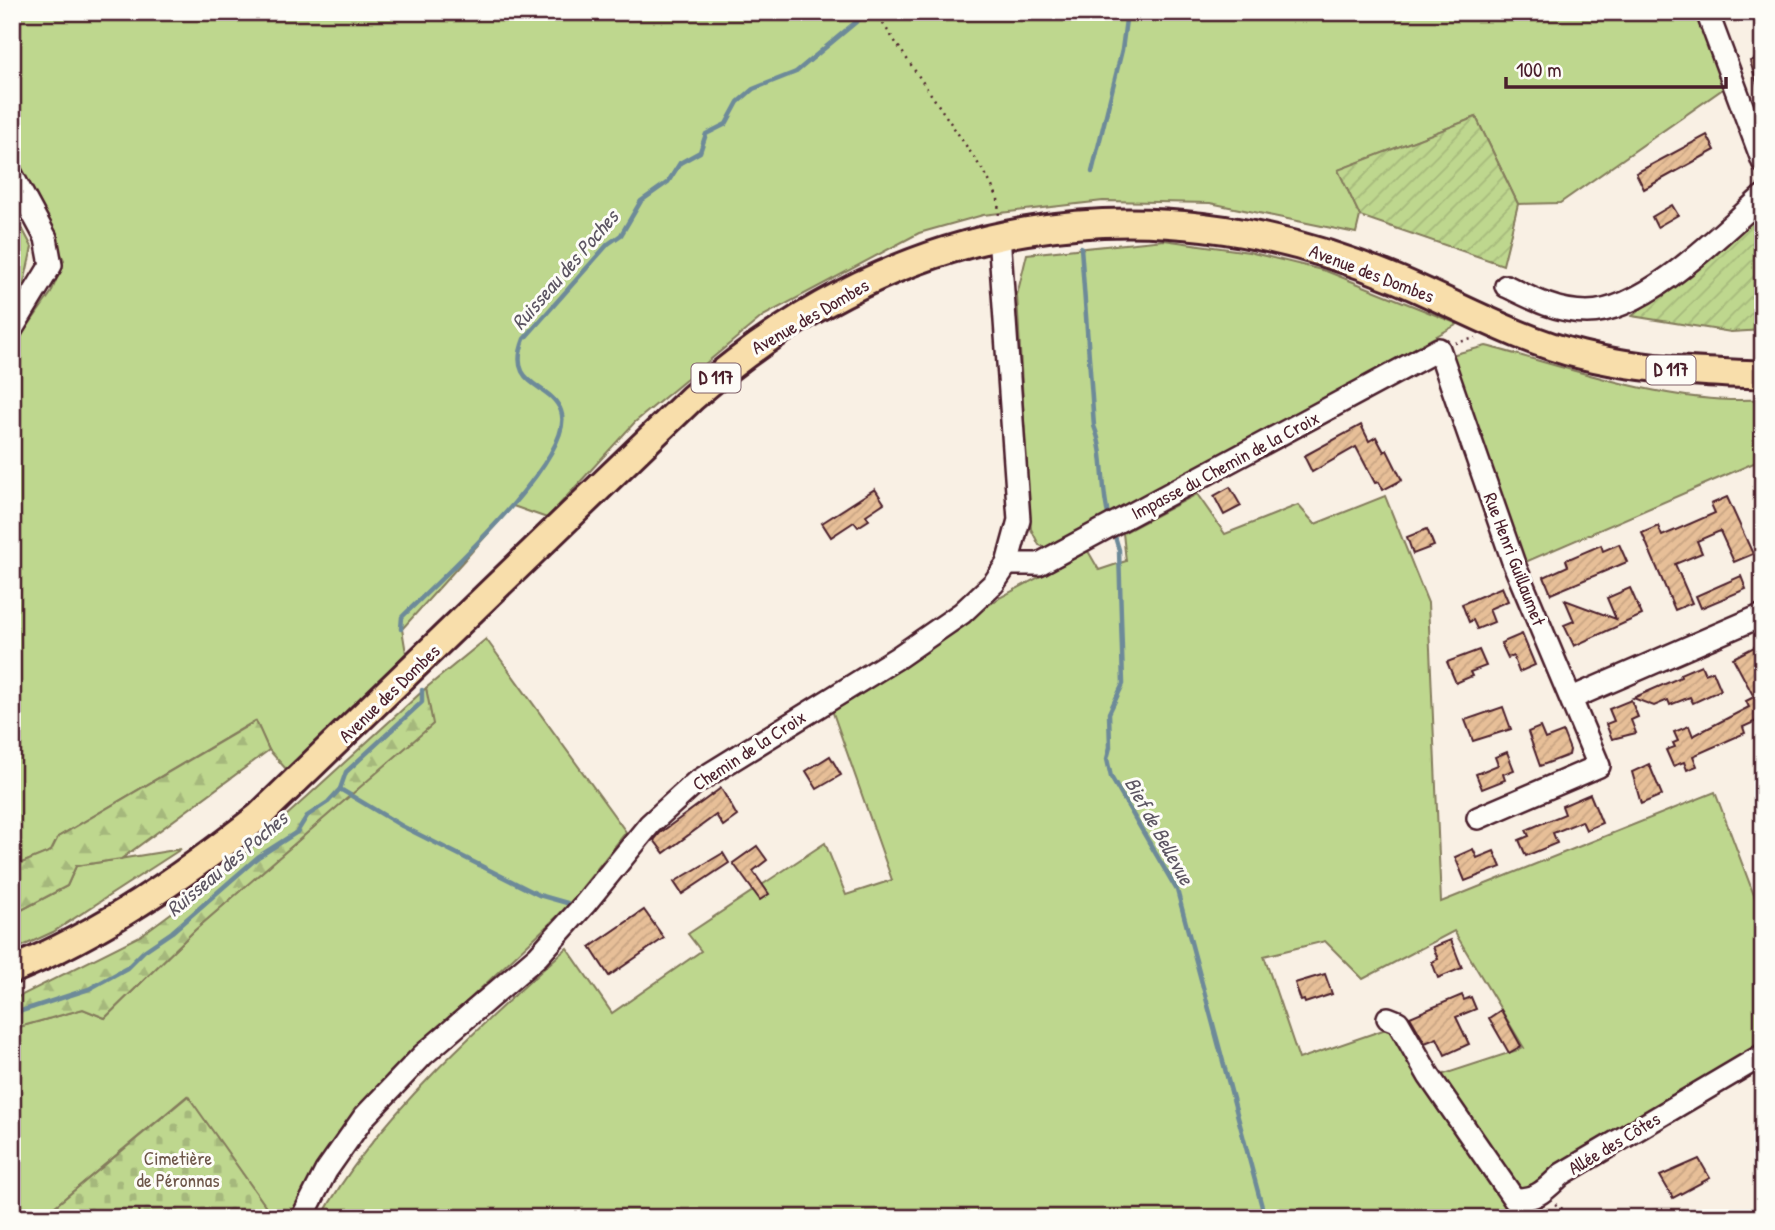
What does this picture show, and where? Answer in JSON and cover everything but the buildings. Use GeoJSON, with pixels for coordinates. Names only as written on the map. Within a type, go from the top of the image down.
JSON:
{"type":"FeatureCollection","features":[{"type":"Feature","properties":{"kind":"main road","name":"Avenue des Dombes"},"geometry":{"type":"LineString","coordinates":[[12,970],[72,943],[135,907],[211,855],[258,817],[734,361],[792,322],[870,281],[938,251],[999,235],[1079,225],[1164,221],[1243,231],[1313,249],[1394,278],[1512,331],[1579,355],[1661,369],[1763,374]]}},
{"type":"Feature","properties":{"kind":"street"},"geometry":{"type":"LineString","coordinates":[[1707,12],[1763,162]]}},
{"type":"Feature","properties":{"kind":"street"},"geometry":{"type":"LineString","coordinates":[[12,175],[46,238],[51,265],[12,329]]}},
{"type":"Feature","properties":{"kind":"street"},"geometry":{"type":"LineString","coordinates":[[1506,286],[1548,306],[1589,312],[1633,299],[1655,288],[1679,270],[1763,196]]}},
{"type":"Feature","properties":{"kind":"street","name":"Chemin de la Croix"},"geometry":{"type":"LineString","coordinates":[[302,1218],[326,1171],[364,1117],[423,1055],[538,956],[650,824],[695,783],[897,658],[962,613],[994,583],[1007,564],[1018,520],[999,235]]}},
{"type":"Feature","properties":{"kind":"street","name":"Impasse du Chemin de la Croix"},"geometry":{"type":"LineString","coordinates":[[1007,564],[1039,564],[1439,349]]}},
{"type":"Feature","properties":{"kind":"street","name":"Rue Henri Guillaumet"},"geometry":{"type":"LineString","coordinates":[[1439,349],[1514,564],[1600,766],[1478,818]]}},
{"type":"Feature","properties":{"kind":"street"},"geometry":{"type":"LineString","coordinates":[[1572,698],[1763,615]]}},
{"type":"Feature","properties":{"kind":"street"},"geometry":{"type":"LineString","coordinates":[[1388,1018],[1398,1021],[1429,1076],[1514,1199],[1529,1200],[1541,1195]]}},
{"type":"Feature","properties":{"kind":"street","name":"Allée des Côtes"},"geometry":{"type":"LineString","coordinates":[[1541,1195],[1562,1174],[1763,1055]]}},
{"type":"Feature","properties":{"kind":"path"},"geometry":{"type":"LineString","coordinates":[[876,13],[986,175],[998,198],[999,235]]}},
{"type":"Feature","properties":{"kind":"path"},"geometry":{"type":"LineString","coordinates":[[1541,1195],[1576,1218]]}},
{"type":"Feature","properties":{"kind":"path"},"geometry":{"type":"LineString","coordinates":[[136,1218],[141,1207]]}},
{"type":"Feature","properties":{"kind":"green space"},"geometry":{"type":"Polygon","coordinates":[[[12,12],[1702,12],[1727,86],[1560,203],[1518,204],[1476,117],[1339,170],[1360,216],[1356,233],[1210,203],[1103,201],[983,215],[919,233],[763,316],[635,422],[547,518],[513,506],[402,629],[406,653],[341,721],[286,769],[269,750],[255,721],[58,837],[52,851],[12,867],[12,349],[51,293],[64,260],[12,159],[12,12]]]}},
{"type":"Feature","properties":{"kind":"green space"},"geometry":{"type":"Polygon","coordinates":[[[1476,117],[1518,204],[1503,265],[1360,216],[1338,170],[1476,117]]]}},
{"type":"Feature","properties":{"kind":"green space"},"geometry":{"type":"Polygon","coordinates":[[[12,209],[32,247],[22,293],[12,306],[12,209]]]}},
{"type":"Feature","properties":{"kind":"green space"},"geometry":{"type":"Polygon","coordinates":[[[1763,212],[1763,330],[1731,332],[1632,316],[1763,212]]]}},
{"type":"Feature","properties":{"kind":"green space"},"geometry":{"type":"Polygon","coordinates":[[[1164,240],[1249,252],[1326,271],[1458,324],[1052,550],[1039,545],[1031,529],[1017,295],[1027,254],[1164,240]]]}},
{"type":"Feature","properties":{"kind":"green space"},"geometry":{"type":"Polygon","coordinates":[[[1486,346],[1660,392],[1730,400],[1763,399],[1763,459],[1521,564],[1447,356],[1486,346]]]}},
{"type":"Feature","properties":{"kind":"green space"},"geometry":{"type":"Polygon","coordinates":[[[1197,494],[1225,534],[1298,505],[1315,524],[1385,496],[1428,603],[1441,902],[1715,792],[1763,919],[1763,1047],[1525,1188],[1516,1187],[1438,1076],[1524,1048],[1454,931],[1363,979],[1325,941],[1264,956],[1299,1059],[1389,1028],[1515,1210],[1529,1218],[321,1218],[343,1181],[400,1109],[467,1040],[567,948],[612,1013],[701,951],[688,934],[825,843],[846,895],[892,880],[832,710],[1001,597],[1088,551],[1099,570],[1126,561],[1123,533],[1197,494]]]}},
{"type":"Feature","properties":{"kind":"green space"},"geometry":{"type":"Polygon","coordinates":[[[486,639],[626,832],[565,909],[407,1058],[304,1193],[292,1218],[274,1218],[187,1096],[41,1218],[12,1218],[12,1029],[83,1009],[105,1018],[195,930],[432,724],[426,688],[486,639]]]}},
{"type":"Feature","properties":{"kind":"green space"},"geometry":{"type":"Polygon","coordinates":[[[426,688],[433,724],[195,930],[105,1018],[83,1009],[12,1029],[12,1000],[140,936],[216,880],[426,688]]]}},
{"type":"Feature","properties":{"kind":"green space"},"geometry":{"type":"Polygon","coordinates":[[[256,721],[269,750],[121,859],[76,866],[67,886],[12,915],[12,867],[51,851],[58,837],[256,721]]]}},
{"type":"Feature","properties":{"kind":"green space"},"geometry":{"type":"Polygon","coordinates":[[[181,849],[53,932],[12,951],[12,915],[67,886],[76,866],[181,849]]]}},
{"type":"Feature","properties":{"kind":"green space","name":"Cimetière de Péronnas"},"geometry":{"type":"Polygon","coordinates":[[[188,1096],[274,1218],[41,1218],[188,1096]]]}},
{"type":"Feature","properties":{"kind":"waterway","name":"Ruisseau des Poches"},"geometry":{"type":"LineString","coordinates":[[401,629],[402,617],[471,549],[527,488],[548,458],[560,432],[561,411],[556,402],[525,376],[520,367],[524,339],[608,244],[621,235],[641,201],[668,182],[680,163],[700,152],[706,134],[726,124],[738,102],[753,89],[796,72],[868,12]]}},
{"type":"Feature","properties":{"kind":"waterway","name":"Bief de Bellevue"},"geometry":{"type":"LineString","coordinates":[[1092,172],[1122,50],[1127,12]]}},
{"type":"Feature","properties":{"kind":"waterway","name":"Bief de Bellevue"},"geometry":{"type":"LineString","coordinates":[[1081,247],[1094,426],[1100,449],[1109,518]]}},
{"type":"Feature","properties":{"kind":"waterway","name":"Bief de Bellevue"},"geometry":{"type":"LineString","coordinates":[[1114,533],[1119,550],[1123,684],[1109,713],[1110,747],[1107,759],[1111,777],[1177,890],[1265,1218]]}},
{"type":"Feature","properties":{"kind":"waterway","name":"Ruisseau des Poches"},"geometry":{"type":"LineString","coordinates":[[12,1014],[89,989],[127,968],[258,857],[297,832],[307,816],[328,802],[340,789],[346,772],[422,702],[422,690]]}},
{"type":"Feature","properties":{"kind":"waterway"},"geometry":{"type":"LineString","coordinates":[[340,789],[402,826],[539,895],[567,903]]}}]}
